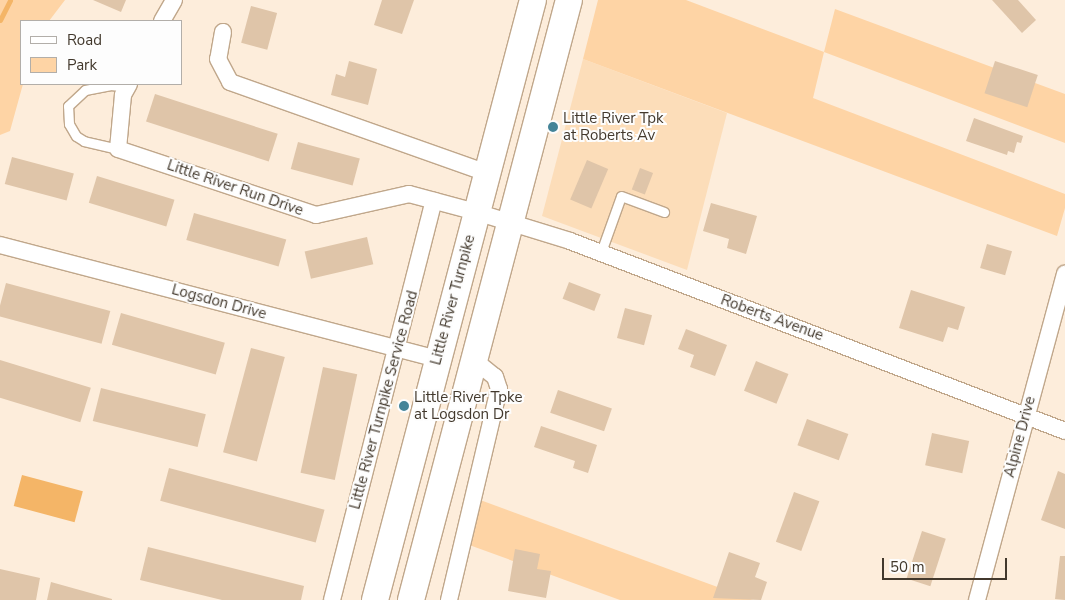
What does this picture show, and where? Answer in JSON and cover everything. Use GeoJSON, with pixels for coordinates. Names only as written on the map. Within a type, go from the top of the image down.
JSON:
{"type":"FeatureCollection","features":[{"type":"Feature","properties":{"kind":"main road","name":"Little River Turnpike"},"geometry":{"type":"LineString","coordinates":[[375,600],[533,0]]}},
{"type":"Feature","properties":{"kind":"main road"},"geometry":{"type":"LineString","coordinates":[[411,600],[569,0]]}},
{"type":"Feature","properties":{"kind":"street"},"geometry":{"type":"LineString","coordinates":[[163,20],[174,0]]}},
{"type":"Feature","properties":{"kind":"street"},"geometry":{"type":"LineString","coordinates":[[223,32],[218,59],[230,82],[487,173]]}},
{"type":"Feature","properties":{"kind":"street"},"geometry":{"type":"LineString","coordinates":[[118,149],[123,95],[128,85]]}},
{"type":"Feature","properties":{"kind":"street","name":"Little River Run Drive"},"geometry":{"type":"LineString","coordinates":[[118,149],[316,215],[409,194],[476,212]]}},
{"type":"Feature","properties":{"kind":"street","name":"Little River Turnpike Service Road"},"geometry":{"type":"LineString","coordinates":[[332,600],[398,349],[434,201]]}},
{"type":"Feature","properties":{"kind":"street","name":"Roberts Avenue"},"geometry":{"type":"LineString","coordinates":[[476,212],[600,252],[1065,431]]}},
{"type":"Feature","properties":{"kind":"street","name":"Logsdon Drive"},"geometry":{"type":"LineString","coordinates":[[0,245],[438,359]]}},
{"type":"Feature","properties":{"kind":"street","name":"Alpine Drive"},"geometry":{"type":"LineString","coordinates":[[977,600],[1025,416],[1065,274]]}},
{"type":"Feature","properties":{"kind":"street"},"geometry":{"type":"LineString","coordinates":[[449,600],[499,389],[495,377],[474,360]]}},
{"type":"Feature","properties":{"kind":"lane"},"geometry":{"type":"LineString","coordinates":[[118,149],[84,141],[76,136],[69,124],[68,106],[85,90],[110,85],[128,85]]}},
{"type":"Feature","properties":{"kind":"lane"},"geometry":{"type":"LineString","coordinates":[[600,252],[621,196],[664,212]]}},
{"type":"Feature","properties":{"kind":"shaded area"},"geometry":{"type":"Polygon","coordinates":[[[583,59],[727,113],[687,270],[542,216],[583,59]]]}},
{"type":"Feature","properties":{"kind":"shaded area"},"geometry":{"type":"Polygon","coordinates":[[[22,475],[83,491],[75,522],[14,506],[22,475]]]}},
{"type":"Feature","properties":{"kind":"green space"},"geometry":{"type":"Polygon","coordinates":[[[0,0],[65,0],[50,20],[20,20],[20,85],[23,85],[10,131],[0,135],[0,0]]]}},
{"type":"Feature","properties":{"kind":"green space"},"geometry":{"type":"Polygon","coordinates":[[[598,0],[686,0],[824,52],[813,98],[1065,194],[1065,208],[1057,236],[583,59],[598,0]]]}},
{"type":"Feature","properties":{"kind":"green space"},"geometry":{"type":"Polygon","coordinates":[[[835,9],[1065,94],[1065,143],[824,52],[835,9]]]}},
{"type":"Feature","properties":{"kind":"green space"},"geometry":{"type":"Polygon","coordinates":[[[472,497],[753,600],[620,600],[461,542],[472,497]]]}},
{"type":"Feature","properties":{"kind":"building"},"geometry":{"type":"Polygon","coordinates":[[[93,0],[126,0],[121,12],[93,0]]]}},
{"type":"Feature","properties":{"kind":"building"},"geometry":{"type":"Polygon","coordinates":[[[382,0],[414,0],[402,34],[374,25],[382,0]]]}},
{"type":"Feature","properties":{"kind":"building"},"geometry":{"type":"Polygon","coordinates":[[[992,0],[1018,0],[1036,20],[1022,33],[992,0]]]}},
{"type":"Feature","properties":{"kind":"building"},"geometry":{"type":"Polygon","coordinates":[[[251,6],[277,13],[267,50],[241,43],[251,6]]]}},
{"type":"Feature","properties":{"kind":"building"},"geometry":{"type":"Polygon","coordinates":[[[349,61],[377,69],[368,105],[331,95],[336,74],[345,77],[349,61]]]}},
{"type":"Feature","properties":{"kind":"building"},"geometry":{"type":"Polygon","coordinates":[[[995,61],[1038,75],[1027,107],[984,93],[995,61]]]}},
{"type":"Feature","properties":{"kind":"building"},"geometry":{"type":"Polygon","coordinates":[[[155,94],[278,134],[269,161],[146,122],[155,94]]]}},
{"type":"Feature","properties":{"kind":"building"},"geometry":{"type":"Polygon","coordinates":[[[974,118],[1023,136],[1021,143],[1017,142],[1014,153],[1008,151],[1007,155],[966,141],[974,118]]]}},
{"type":"Feature","properties":{"kind":"building"},"geometry":{"type":"Polygon","coordinates":[[[298,142],[360,159],[353,186],[291,169],[298,142]]]}},
{"type":"Feature","properties":{"kind":"building"},"geometry":{"type":"Polygon","coordinates":[[[12,157],[74,174],[67,201],[5,184],[12,157]]]}},
{"type":"Feature","properties":{"kind":"building"},"geometry":{"type":"Polygon","coordinates":[[[587,160],[608,169],[591,209],[570,200],[587,160]]]}},
{"type":"Feature","properties":{"kind":"building"},"geometry":{"type":"Polygon","coordinates":[[[640,168],[653,173],[645,194],[632,189],[640,168]]]}},
{"type":"Feature","properties":{"kind":"building"},"geometry":{"type":"Polygon","coordinates":[[[97,176],[174,200],[166,226],[89,203],[97,176]]]}},
{"type":"Feature","properties":{"kind":"building"},"geometry":{"type":"Polygon","coordinates":[[[711,203],[757,216],[746,254],[727,248],[729,239],[703,231],[711,203]]]}},
{"type":"Feature","properties":{"kind":"building"},"geometry":{"type":"Polygon","coordinates":[[[194,213],[286,239],[279,266],[186,240],[194,213]]]}},
{"type":"Feature","properties":{"kind":"building"},"geometry":{"type":"Polygon","coordinates":[[[367,237],[373,264],[311,279],[305,251],[367,237]]]}},
{"type":"Feature","properties":{"kind":"building"},"geometry":{"type":"Polygon","coordinates":[[[987,244],[1012,251],[1005,275],[980,268],[987,244]]]}},
{"type":"Feature","properties":{"kind":"building"},"geometry":{"type":"Polygon","coordinates":[[[569,282],[601,294],[594,311],[563,299],[569,282]]]}},
{"type":"Feature","properties":{"kind":"building"},"geometry":{"type":"Polygon","coordinates":[[[6,283],[110,311],[102,344],[0,317],[0,305],[6,283]]]}},
{"type":"Feature","properties":{"kind":"building"},"geometry":{"type":"Polygon","coordinates":[[[911,290],[965,307],[958,330],[948,327],[943,342],[899,328],[911,290]]]}},
{"type":"Feature","properties":{"kind":"building"},"geometry":{"type":"Polygon","coordinates":[[[625,308],[652,315],[644,345],[617,338],[625,308]]]}},
{"type":"Feature","properties":{"kind":"building"},"geometry":{"type":"Polygon","coordinates":[[[121,313],[225,343],[216,374],[112,345],[121,313]]]}},
{"type":"Feature","properties":{"kind":"building"},"geometry":{"type":"Polygon","coordinates":[[[686,329],[727,345],[715,376],[690,367],[694,355],[678,349],[686,329]]]}},
{"type":"Feature","properties":{"kind":"building"},"geometry":{"type":"Polygon","coordinates":[[[251,348],[285,357],[257,461],[223,452],[251,348]]]}},
{"type":"Feature","properties":{"kind":"building"},"geometry":{"type":"Polygon","coordinates":[[[0,360],[91,388],[80,422],[0,398],[0,360]]]}},
{"type":"Feature","properties":{"kind":"building"},"geometry":{"type":"Polygon","coordinates":[[[756,361],[788,374],[776,404],[744,391],[756,361]]]}},
{"type":"Feature","properties":{"kind":"building"},"geometry":{"type":"Polygon","coordinates":[[[323,367],[357,374],[335,480],[301,473],[323,367]]]}},
{"type":"Feature","properties":{"kind":"building"},"geometry":{"type":"Polygon","coordinates":[[[101,388],[206,414],[198,447],[93,421],[101,388]]]}},
{"type":"Feature","properties":{"kind":"building"},"geometry":{"type":"Polygon","coordinates":[[[558,390],[612,409],[604,431],[550,413],[558,390]]]}},
{"type":"Feature","properties":{"kind":"building"},"geometry":{"type":"Polygon","coordinates":[[[807,419],[848,434],[839,460],[797,445],[807,419]]]}},
{"type":"Feature","properties":{"kind":"building"},"geometry":{"type":"Polygon","coordinates":[[[541,426],[597,445],[588,473],[573,468],[575,461],[534,447],[541,426]]]}},
{"type":"Feature","properties":{"kind":"building"},"geometry":{"type":"Polygon","coordinates":[[[932,433],[969,441],[962,473],[925,465],[932,433]]]}},
{"type":"Feature","properties":{"kind":"building"},"geometry":{"type":"Polygon","coordinates":[[[169,468],[325,510],[316,543],[160,501],[169,468]]]}},
{"type":"Feature","properties":{"kind":"building"},"geometry":{"type":"Polygon","coordinates":[[[1058,471],[1065,474],[1065,529],[1041,520],[1058,471]]]}},
{"type":"Feature","properties":{"kind":"building"},"geometry":{"type":"Polygon","coordinates":[[[794,492],[819,501],[801,551],[776,542],[794,492]]]}},
{"type":"Feature","properties":{"kind":"building"},"geometry":{"type":"Polygon","coordinates":[[[922,531],[946,539],[930,586],[907,579],[922,531]]]}},
{"type":"Feature","properties":{"kind":"building"},"geometry":{"type":"Polygon","coordinates":[[[148,547],[304,586],[301,600],[222,600],[140,580],[148,547]]]}},
{"type":"Feature","properties":{"kind":"building"},"geometry":{"type":"Polygon","coordinates":[[[515,549],[540,554],[537,569],[551,571],[546,598],[508,591],[515,549]]]}},
{"type":"Feature","properties":{"kind":"building"},"geometry":{"type":"Polygon","coordinates":[[[729,552],[760,563],[755,577],[767,582],[761,600],[713,598],[729,552]]]}},
{"type":"Feature","properties":{"kind":"building"},"geometry":{"type":"Polygon","coordinates":[[[1060,556],[1065,556],[1065,600],[1055,599],[1060,556]]]}},
{"type":"Feature","properties":{"kind":"building"},"geometry":{"type":"Polygon","coordinates":[[[0,569],[40,578],[36,600],[0,600],[0,569]]]}},
{"type":"Feature","properties":{"kind":"building"},"geometry":{"type":"Polygon","coordinates":[[[51,582],[112,599],[112,600],[47,600],[51,582]]]}},
{"type":"Feature","properties":{"kind":"waterway"},"geometry":{"type":"LineString","coordinates":[[0,20],[10,0]]}},
{"type":"Feature","properties":{"kind":"place","name":"Little River Tpk at Roberts Av"},"geometry":{"type":"Point","coordinates":[553,127]}},
{"type":"Feature","properties":{"kind":"place","name":"Little River Tpke at Logsdon Dr"},"geometry":{"type":"Point","coordinates":[404,406]}}]}
